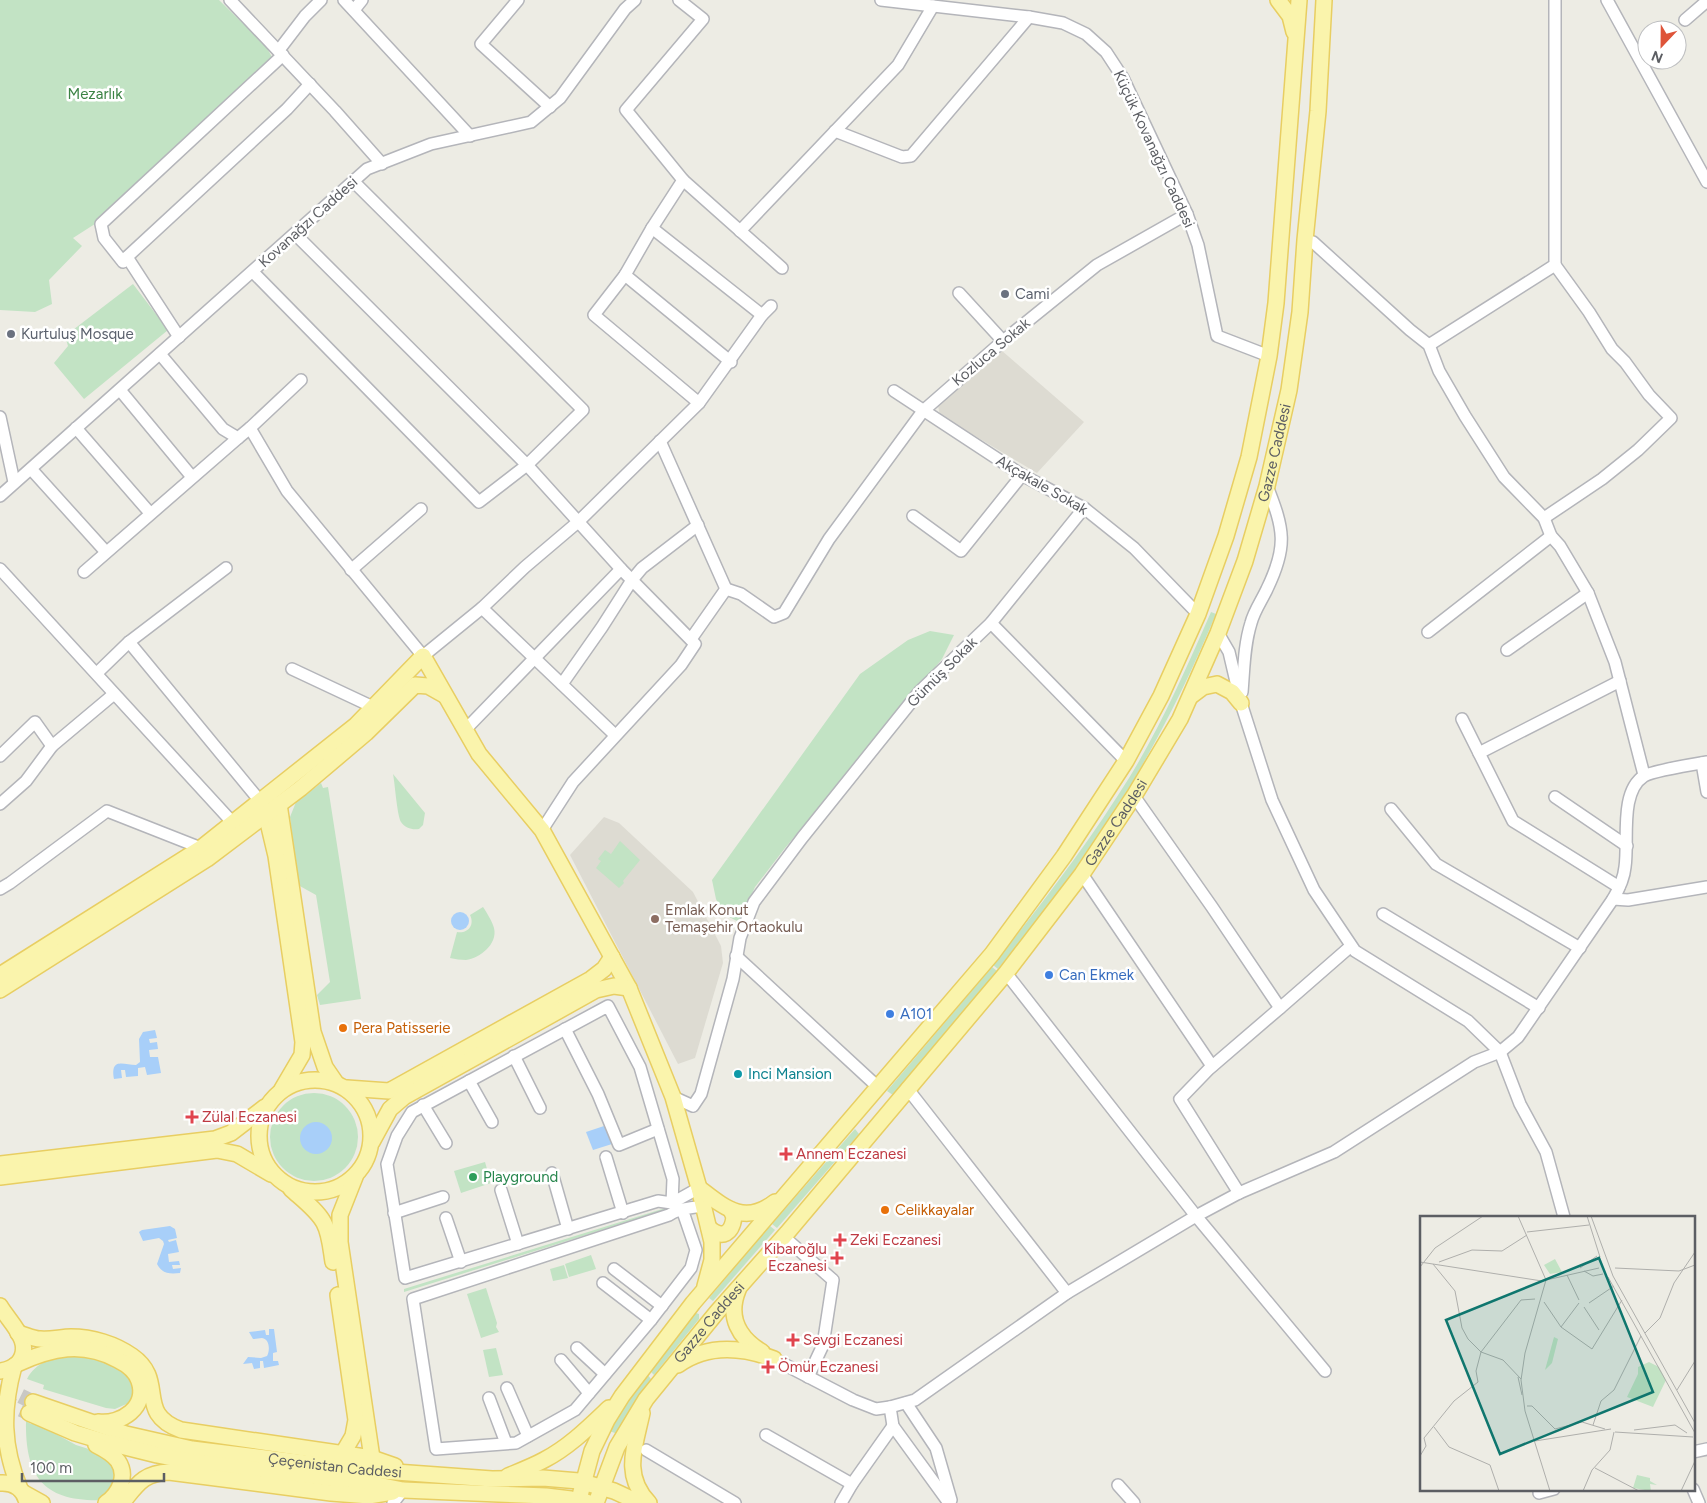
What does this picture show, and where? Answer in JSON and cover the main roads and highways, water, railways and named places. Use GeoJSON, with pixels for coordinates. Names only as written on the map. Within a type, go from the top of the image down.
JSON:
{"type":"FeatureCollection","features":[{"type":"Feature","properties":{"kind":"main road"},"geometry":{"type":"LineString","coordinates":[[1278,0],[1290,16],[1296,40]]}},
{"type":"Feature","properties":{"kind":"main road","name":"Gazze Caddesi"},"geometry":{"type":"LineString","coordinates":[[582,1502],[582,1482],[592,1452],[607,1420],[622,1396],[703,1291],[992,954],[1064,856],[1126,761],[1161,696],[1198,614],[1226,536],[1249,457],[1269,356],[1276,303],[1299,0]]}},
{"type":"Feature","properties":{"kind":"main road","name":"Gazze Caddesi"},"geometry":{"type":"LineString","coordinates":[[596,1503],[617,1447],[644,1403],[740,1285],[784,1236],[1006,973],[1082,874],[1134,796],[1180,719],[1218,633],[1245,561],[1267,486],[1290,390],[1300,312],[1318,111],[1324,0]]}},
{"type":"Feature","properties":{"kind":"main road"},"geometry":{"type":"LineString","coordinates":[[0,975],[201,848],[232,823],[263,807],[279,804],[366,733],[410,679],[423,656],[478,754],[542,830],[629,988],[673,1097],[699,1188],[712,1242],[712,1260],[703,1291]]}},
{"type":"Feature","properties":{"kind":"main road"},"geometry":{"type":"LineString","coordinates":[[410,679],[428,686],[445,696]]}},
{"type":"Feature","properties":{"kind":"main road"},"geometry":{"type":"LineString","coordinates":[[0,990],[207,859],[373,707],[410,679]]}},
{"type":"Feature","properties":{"kind":"main road"},"geometry":{"type":"LineString","coordinates":[[1191,696],[1203,687],[1217,684],[1232,692],[1241,703]]}},
{"type":"Feature","properties":{"kind":"main road"},"geometry":{"type":"LineString","coordinates":[[279,804],[313,1032],[325,1067],[364,1107],[370,1124],[372,1142]]}},
{"type":"Feature","properties":{"kind":"main road"},"geometry":{"type":"LineString","coordinates":[[4,1170],[214,1139],[231,1133],[268,1104],[281,1090],[302,1055],[303,1042],[276,856],[263,807]]}},
{"type":"Feature","properties":{"kind":"main road"},"geometry":{"type":"LineString","coordinates":[[281,1090],[298,1082],[317,1080],[342,1086],[389,1091],[591,979],[604,969],[612,957]]}},
{"type":"Feature","properties":{"kind":"main road"},"geometry":{"type":"LineString","coordinates":[[372,1458],[340,1242],[340,1215],[356,1175],[367,1160],[372,1142],[390,1109],[404,1096],[596,990],[614,986],[629,988]]}},
{"type":"Feature","properties":{"kind":"main road"},"geometry":{"type":"LineString","coordinates":[[268,1104],[260,1121],[258,1140],[263,1159],[273,1175]]}},
{"type":"Feature","properties":{"kind":"main road"},"geometry":{"type":"LineString","coordinates":[[53,1164],[217,1150],[237,1154],[273,1175],[288,1186],[311,1208],[324,1224],[330,1243],[356,1420],[353,1436],[343,1453]]}},
{"type":"Feature","properties":{"kind":"main road"},"geometry":{"type":"LineString","coordinates":[[288,1186],[306,1192],[324,1192],[342,1186],[356,1175]]}},
{"type":"Feature","properties":{"kind":"main road"},"geometry":{"type":"LineString","coordinates":[[699,1188],[730,1210],[747,1214],[762,1211],[773,1204],[797,1182]]}},
{"type":"Feature","properties":{"kind":"main road"},"geometry":{"type":"LineString","coordinates":[[708,1228],[718,1234],[732,1229],[734,1217],[730,1210]]}},
{"type":"Feature","properties":{"kind":"main road"},"geometry":{"type":"LineString","coordinates":[[667,1374],[688,1358],[718,1349],[732,1348],[758,1353],[774,1359],[750,1344],[742,1336],[733,1308],[740,1285]]}},
{"type":"Feature","properties":{"kind":"main road"},"geometry":{"type":"LineString","coordinates":[[0,1306],[17,1331],[24,1348],[22,1357],[10,1367],[6,1423],[8,1457],[23,1495]]}},
{"type":"Feature","properties":{"kind":"main road"},"geometry":{"type":"LineString","coordinates":[[0,1324],[39,1339],[70,1337],[109,1344],[134,1357],[147,1371],[151,1380],[154,1406],[158,1415],[172,1427],[190,1432],[372,1458],[413,1473]]}},
{"type":"Feature","properties":{"kind":"main road"},"geometry":{"type":"LineString","coordinates":[[10,1367],[55,1351],[82,1348],[111,1356],[135,1373],[141,1388],[135,1408],[130,1414],[110,1422],[78,1426]]}},
{"type":"Feature","properties":{"kind":"main road"},"geometry":{"type":"LineString","coordinates":[[502,1478],[545,1460],[565,1447],[578,1438],[622,1396]]}},
{"type":"Feature","properties":{"kind":"main road"},"geometry":{"type":"LineString","coordinates":[[644,1403],[632,1465],[635,1483],[641,1495],[649,1503]]}},
{"type":"Feature","properties":{"kind":"main road","name":"Çeçenistan Caddesi"},"geometry":{"type":"LineString","coordinates":[[31,1408],[140,1451],[188,1461],[368,1483],[403,1490],[546,1496],[582,1502]]}},
{"type":"Feature","properties":{"kind":"main road"},"geometry":{"type":"LineString","coordinates":[[78,1426],[120,1464],[122,1478],[119,1490],[106,1503]]}},
{"type":"Feature","properties":{"kind":"main road","name":"Çeçenistan Caddesi"},"geometry":{"type":"LineString","coordinates":[[78,1426],[126,1434],[192,1449],[354,1469],[502,1478],[543,1478],[582,1482],[614,1491],[640,1503]]}},
{"type":"Feature","properties":{"kind":"main road"},"geometry":{"type":"LineString","coordinates":[[122,1503],[141,1480],[153,1474],[169,1472],[372,1499],[403,1490]]}},
{"type":"Feature","properties":{"kind":"main road"},"geometry":{"type":"LineString","coordinates":[[0,1483],[12,1484],[23,1495],[42,1503]]}},
{"type":"Feature","properties":{"kind":"main road"},"geometry":{"type":"LineString","coordinates":[[468,1493],[505,1503]]}},
{"type":"Feature","properties":{"kind":"water"},"geometry":{"type":"Polygon","coordinates":[[[460,912],[466,915],[469,921],[466,927],[460,930],[454,927],[451,921],[454,915],[460,912]]]}},
{"type":"Feature","properties":{"kind":"water"},"geometry":{"type":"Polygon","coordinates":[[[155,1030],[157,1038],[149,1039],[150,1043],[157,1042],[158,1049],[149,1050],[150,1057],[158,1057],[161,1073],[147,1075],[145,1067],[138,1068],[138,1076],[126,1077],[125,1070],[121,1070],[122,1078],[114,1079],[113,1072],[116,1065],[136,1065],[140,1062],[139,1039],[143,1032],[155,1030]]]}},
{"type":"Feature","properties":{"kind":"water"},"geometry":{"type":"Polygon","coordinates":[[[316,1122],[328,1126],[332,1138],[328,1150],[316,1154],[304,1150],[300,1138],[304,1126],[316,1122]]]}},
{"type":"Feature","properties":{"kind":"water"},"geometry":{"type":"Polygon","coordinates":[[[607,1125],[612,1144],[593,1150],[586,1132],[607,1125]]]}},
{"type":"Feature","properties":{"kind":"water"},"geometry":{"type":"Polygon","coordinates":[[[170,1226],[175,1229],[177,1238],[168,1240],[169,1242],[176,1240],[179,1252],[168,1254],[169,1262],[179,1261],[180,1265],[172,1265],[173,1269],[181,1268],[180,1273],[170,1273],[161,1270],[157,1264],[164,1244],[163,1241],[159,1238],[143,1241],[139,1232],[170,1226]]]}},
{"type":"Feature","properties":{"kind":"water"},"geometry":{"type":"Polygon","coordinates":[[[269,1329],[274,1329],[277,1352],[273,1353],[273,1361],[278,1361],[279,1365],[264,1368],[263,1361],[260,1361],[260,1368],[254,1369],[252,1363],[243,1364],[248,1357],[261,1358],[267,1356],[269,1348],[267,1341],[262,1338],[253,1339],[249,1332],[265,1330],[266,1335],[269,1335],[269,1329]]]}},
{"type":"Feature","properties":{"kind":"tunnel"},"geometry":{"type":"LineString","coordinates":[[0,1386],[33,1402]]}},
{"type":"Feature","properties":{"kind":"tunnel"},"geometry":{"type":"LineString","coordinates":[[0,1400],[29,1413]]}},
{"type":"Feature","properties":{"kind":"place","name":"Cami"},"geometry":{"type":"Point","coordinates":[1005,294]}},
{"type":"Feature","properties":{"kind":"place","name":"Kurtuluş Mosque"},"geometry":{"type":"Point","coordinates":[11,334]}},
{"type":"Feature","properties":{"kind":"place","name":"Emlak Konut Temaşehir Ortaokulu"},"geometry":{"type":"Point","coordinates":[655,919]}},
{"type":"Feature","properties":{"kind":"place","name":"Can Ekmek"},"geometry":{"type":"Point","coordinates":[1049,975]}},
{"type":"Feature","properties":{"kind":"place","name":"A101"},"geometry":{"type":"Point","coordinates":[890,1014]}},
{"type":"Feature","properties":{"kind":"place","name":"Pera Patisserie"},"geometry":{"type":"Point","coordinates":[343,1028]}},
{"type":"Feature","properties":{"kind":"place","name":"Inci Mansion"},"geometry":{"type":"Point","coordinates":[738,1074]}},
{"type":"Feature","properties":{"kind":"place","name":"Zülal Eczanesi"},"geometry":{"type":"Point","coordinates":[192,1117]}},
{"type":"Feature","properties":{"kind":"place","name":"Annem Eczanesi"},"geometry":{"type":"Point","coordinates":[786,1154]}},
{"type":"Feature","properties":{"kind":"place","name":"Playground"},"geometry":{"type":"Point","coordinates":[473,1177]}},
{"type":"Feature","properties":{"kind":"place","name":"Celikkayalar"},"geometry":{"type":"Point","coordinates":[885,1210]}},
{"type":"Feature","properties":{"kind":"place","name":"Zeki Eczanesi"},"geometry":{"type":"Point","coordinates":[840,1240]}},
{"type":"Feature","properties":{"kind":"place","name":"Kibaroğlu Eczanesi"},"geometry":{"type":"Point","coordinates":[837,1258]}},
{"type":"Feature","properties":{"kind":"place","name":"Sevgi Eczanesi"},"geometry":{"type":"Point","coordinates":[793,1340]}},
{"type":"Feature","properties":{"kind":"place","name":"Ömür Eczanesi"},"geometry":{"type":"Point","coordinates":[768,1367]}},
{"type":"Feature","properties":{"kind":"park label","name":"Mezarlık"},"geometry":{"type":"Point","coordinates":[95,94]}}]}
